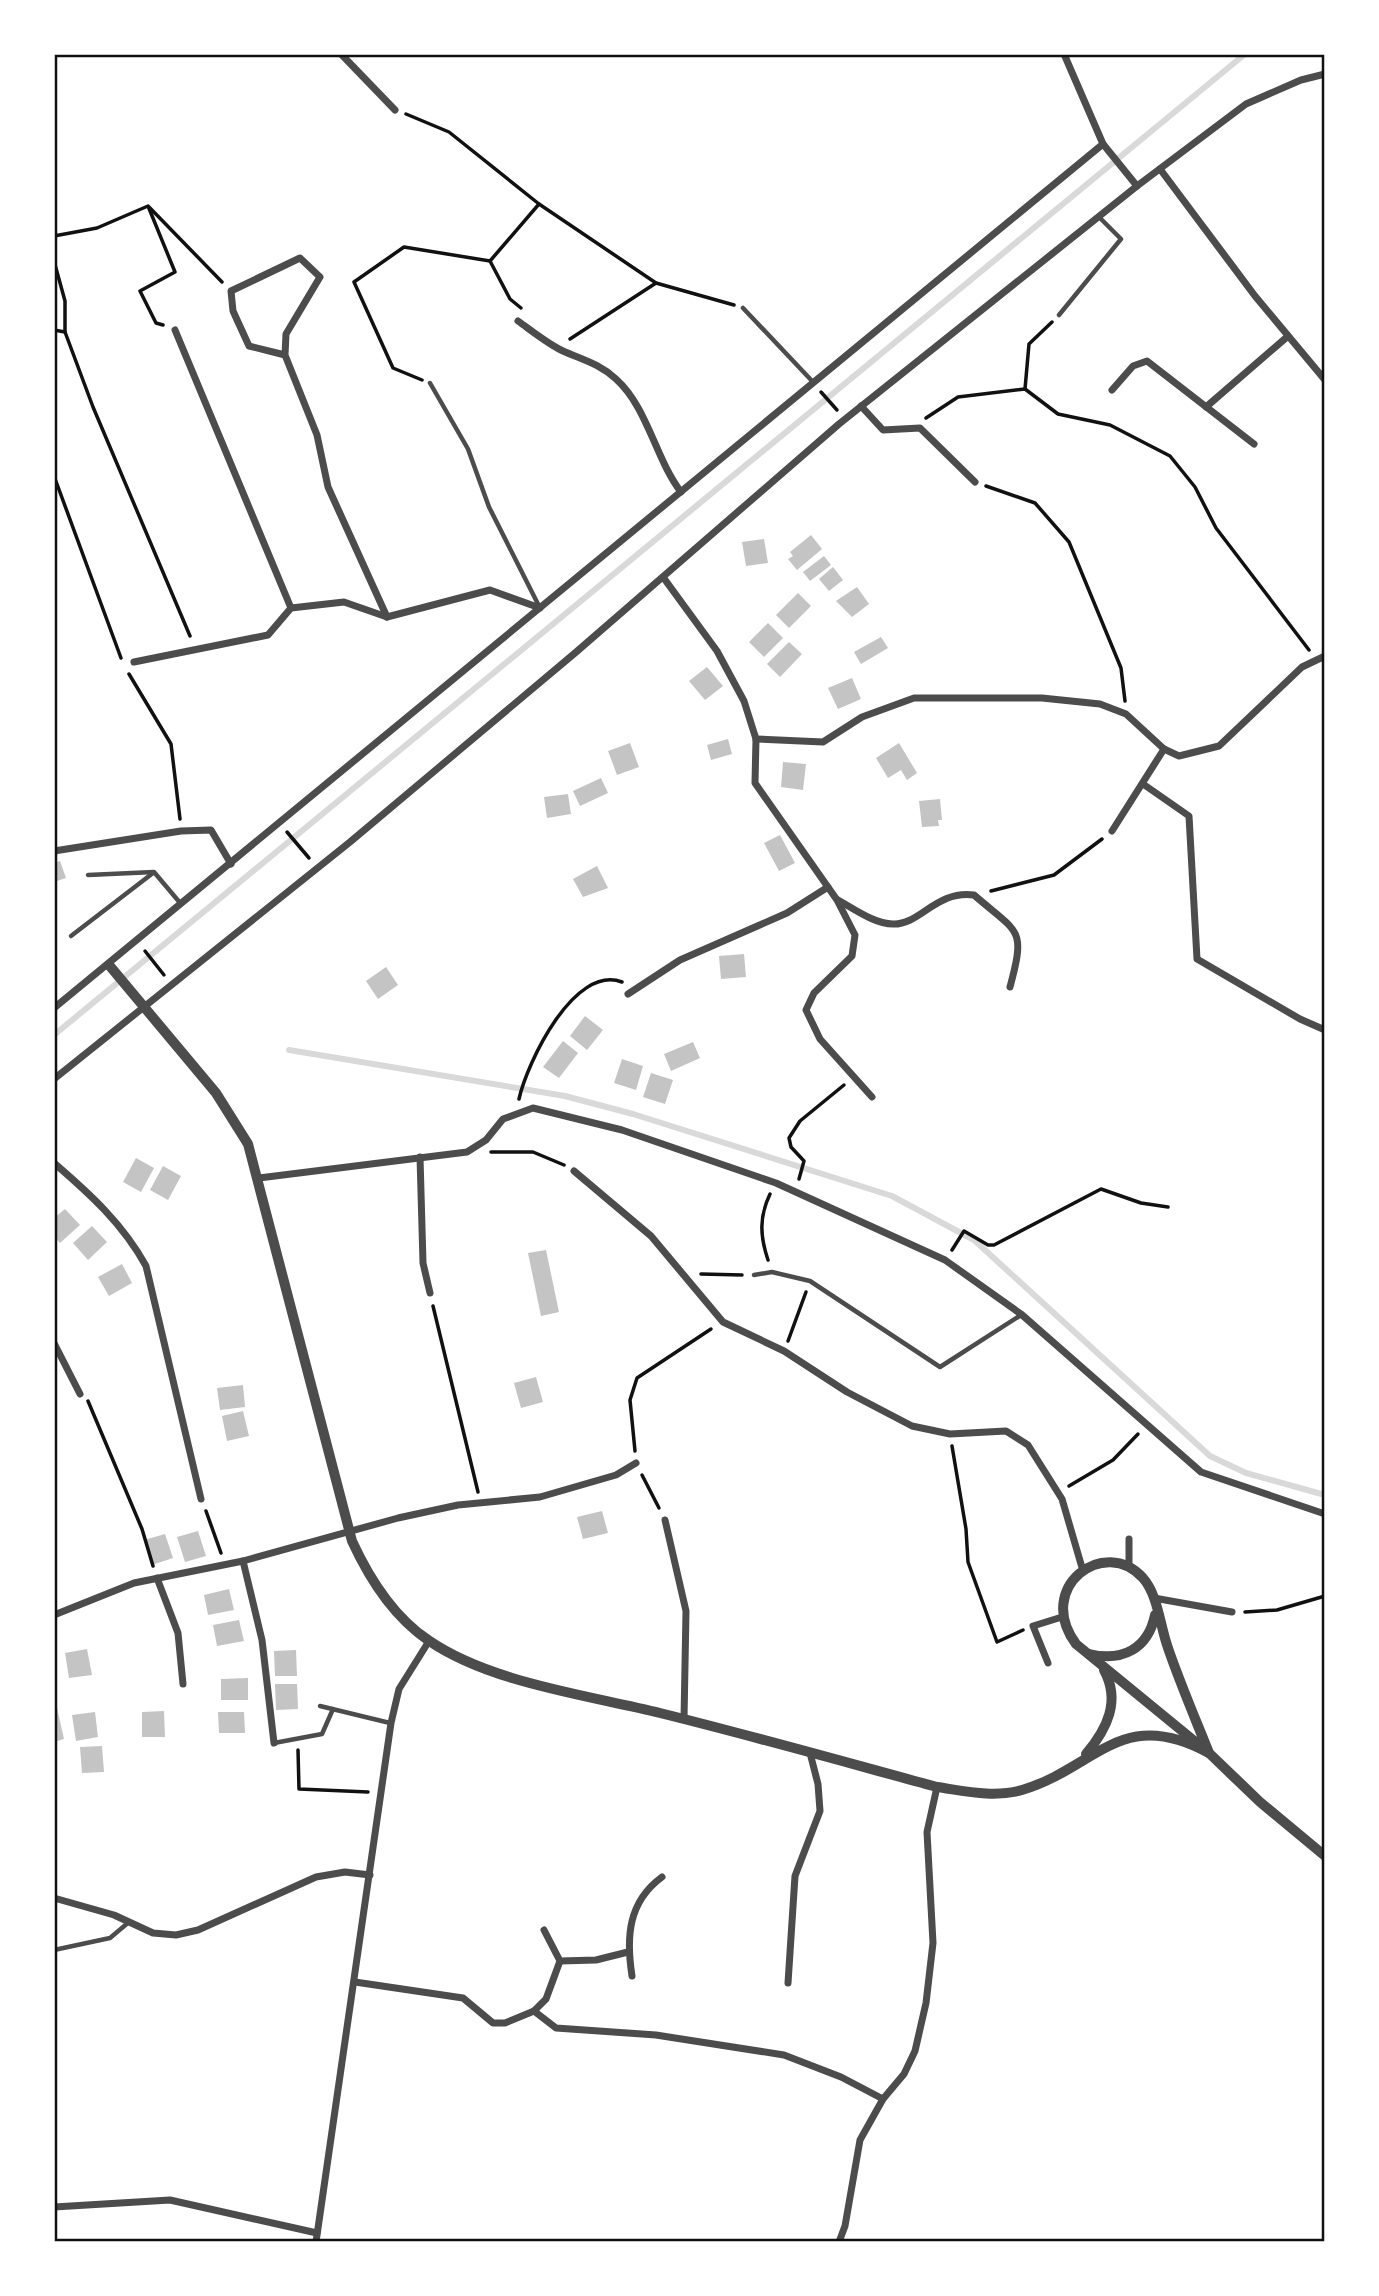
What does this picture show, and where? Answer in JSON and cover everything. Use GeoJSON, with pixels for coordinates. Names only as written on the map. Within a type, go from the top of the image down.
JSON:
{"type":"FeatureCollection","features":[{"type":"Feature","properties":{"kind":"street"},"geometry":{"type":"LineString","coordinates":[[341,54],[395,110]]}},
{"type":"Feature","properties":{"kind":"street"},"geometry":{"type":"LineString","coordinates":[[1064,54],[1103,144],[1137,186]]}},
{"type":"Feature","properties":{"kind":"street"},"geometry":{"type":"LineString","coordinates":[[54,1079],[350,842],[861,406],[1099,216],[1245,104],[1301,80],[1325,74]]}},
{"type":"Feature","properties":{"kind":"street"},"geometry":{"type":"LineString","coordinates":[[54,1008],[814,385],[1103,144]]}},
{"type":"Feature","properties":{"kind":"street"},"geometry":{"type":"LineString","coordinates":[[1160,169],[1287,337],[1325,380]]}},
{"type":"Feature","properties":{"kind":"street"},"geometry":{"type":"LineString","coordinates":[[285,355],[249,346],[233,311],[231,291],[300,258],[320,277],[286,334],[285,355],[317,435],[328,487],[387,617]]}},
{"type":"Feature","properties":{"kind":"street"},"geometry":{"type":"LineString","coordinates":[[518,321],[562,351],[590,360],[618,380],[641,414],[668,475],[681,492]]}},
{"type":"Feature","properties":{"kind":"street"},"geometry":{"type":"LineString","coordinates":[[175,330],[290,608]]}},
{"type":"Feature","properties":{"kind":"street"},"geometry":{"type":"LineString","coordinates":[[1206,407],[1287,337]]}},
{"type":"Feature","properties":{"kind":"street"},"geometry":{"type":"LineString","coordinates":[[1112,390],[1133,366],[1147,361],[1254,443]]}},
{"type":"Feature","properties":{"kind":"street"},"geometry":{"type":"LineString","coordinates":[[861,406],[883,430],[920,428],[975,482]]}},
{"type":"Feature","properties":{"kind":"street"},"geometry":{"type":"LineString","coordinates":[[663,577],[717,652],[744,701],[756,739],[755,783],[837,900],[855,935],[852,956],[814,993],[806,1010],[820,1039],[872,1097]]}},
{"type":"Feature","properties":{"kind":"street"},"geometry":{"type":"LineString","coordinates":[[134,662],[268,635],[290,608],[344,602],[387,617],[490,590],[540,608]]}},
{"type":"Feature","properties":{"kind":"street"},"geometry":{"type":"LineString","coordinates":[[756,739],[823,742],[862,717],[915,698],[1042,698],[1100,705],[1126,714],[1164,749],[1179,756],[1219,746],[1302,667],[1325,656]]}},
{"type":"Feature","properties":{"kind":"street"},"geometry":{"type":"LineString","coordinates":[[1112,831],[1164,749]]}},
{"type":"Feature","properties":{"kind":"street"},"geometry":{"type":"LineString","coordinates":[[1143,784],[1189,816],[1197,959],[1300,1019],[1325,1030]]}},
{"type":"Feature","properties":{"kind":"street"},"geometry":{"type":"LineString","coordinates":[[54,851],[181,831],[211,830],[231,864]]}},
{"type":"Feature","properties":{"kind":"street"},"geometry":{"type":"LineString","coordinates":[[628,994],[680,960],[787,913],[828,887]]}},
{"type":"Feature","properties":{"kind":"street"},"geometry":{"type":"LineString","coordinates":[[837,900],[884,923],[897,925],[947,896],[974,895],[1015,930],[1020,951],[1010,987]]}},
{"type":"Feature","properties":{"kind":"street"},"geometry":{"type":"LineString","coordinates":[[109,965],[233,1116],[248,1144],[349,1532],[363,1564],[378,1588],[411,1626],[429,1641],[492,1670],[937,1787],[994,1795],[1019,1791],[1044,1782],[1109,1744],[1149,1736],[1176,1738],[1209,1753]]}},
{"type":"Feature","properties":{"kind":"street"},"geometry":{"type":"LineString","coordinates":[[259,1178],[467,1152],[486,1140],[503,1119],[533,1108],[622,1130],[776,1182],[945,1260],[1021,1314],[1201,1472],[1325,1514]]}},
{"type":"Feature","properties":{"kind":"street"},"geometry":{"type":"LineString","coordinates":[[420,1157],[423,1263],[430,1293]]}},
{"type":"Feature","properties":{"kind":"street"},"geometry":{"type":"LineString","coordinates":[[54,1163],[108,1212],[135,1246],[146,1266],[201,1499]]}},
{"type":"Feature","properties":{"kind":"street"},"geometry":{"type":"LineString","coordinates":[[574,1171],[651,1236],[685,1273],[723,1322],[784,1351],[847,1392],[912,1426],[950,1434],[1006,1431],[1028,1445],[1058,1492],[1083,1571]]}},
{"type":"Feature","properties":{"kind":"street"},"geometry":{"type":"LineString","coordinates":[[54,1343],[80,1394]]}},
{"type":"Feature","properties":{"kind":"street"},"geometry":{"type":"LineString","coordinates":[[54,1615],[104,1593],[157,1578],[243,1561],[458,1505],[481,1505],[540,1497],[616,1475],[636,1463]]}},
{"type":"Feature","properties":{"kind":"street"},"geometry":{"type":"LineString","coordinates":[[665,1520],[686,1611],[684,1719]]}},
{"type":"Feature","properties":{"kind":"street"},"geometry":{"type":"LineString","coordinates":[[1129,1539],[1129,1568]]}},
{"type":"Feature","properties":{"kind":"street"},"geometry":{"type":"LineString","coordinates":[[243,1561],[261,1640],[274,1743]]}},
{"type":"Feature","properties":{"kind":"street"},"geometry":{"type":"LineString","coordinates":[[1209,1753],[1156,1612],[1154,1598],[1140,1574],[1129,1568],[1103,1563],[1083,1571],[1068,1587],[1062,1601],[1062,1617],[1067,1632],[1087,1654],[1209,1753],[1260,1802],[1325,1856]]}},
{"type":"Feature","properties":{"kind":"street"},"geometry":{"type":"LineString","coordinates":[[157,1578],[178,1633],[183,1684]]}},
{"type":"Feature","properties":{"kind":"street"},"geometry":{"type":"LineString","coordinates":[[1154,1598],[1233,1612]]}},
{"type":"Feature","properties":{"kind":"street"},"geometry":{"type":"LineString","coordinates":[[1087,1654],[1111,1657],[1133,1651],[1145,1641],[1156,1612]]}},
{"type":"Feature","properties":{"kind":"street"},"geometry":{"type":"LineString","coordinates":[[1048,1663],[1033,1626],[1062,1617]]}},
{"type":"Feature","properties":{"kind":"street"},"geometry":{"type":"LineString","coordinates":[[316,2242],[391,1723],[399,1689],[429,1641]]}},
{"type":"Feature","properties":{"kind":"street"},"geometry":{"type":"LineString","coordinates":[[1082,1758],[1098,1739],[1110,1717],[1111,1688],[1101,1665]]}},
{"type":"Feature","properties":{"kind":"street"},"geometry":{"type":"LineString","coordinates":[[788,1983],[795,1876],[820,1811],[818,1784],[810,1753]]}},
{"type":"Feature","properties":{"kind":"street"},"geometry":{"type":"LineString","coordinates":[[839,2242],[845,2226],[860,2140],[883,2099],[904,2074],[915,2051],[926,2003],[933,1943],[927,1832],[937,1787]]}},
{"type":"Feature","properties":{"kind":"street"},"geometry":{"type":"LineString","coordinates":[[54,1898],[129,1922],[153,1933],[176,1935],[198,1930],[316,1877],[345,1872],[370,1875]]}},
{"type":"Feature","properties":{"kind":"street"},"geometry":{"type":"LineString","coordinates":[[632,1976],[628,1952],[633,1912],[648,1887],[662,1877]]}},
{"type":"Feature","properties":{"kind":"street"},"geometry":{"type":"LineString","coordinates":[[355,1982],[463,1998],[492,2023],[505,2023],[534,2011],[546,1999],[560,1961],[544,1930]]}},
{"type":"Feature","properties":{"kind":"street"},"geometry":{"type":"LineString","coordinates":[[560,1961],[596,1960],[628,1952]]}},
{"type":"Feature","properties":{"kind":"street"},"geometry":{"type":"LineString","coordinates":[[534,2011],[556,2028],[669,2037],[784,2055],[841,2077],[883,2099]]}},
{"type":"Feature","properties":{"kind":"street"},"geometry":{"type":"LineString","coordinates":[[54,2207],[170,2200],[317,2233]]}},
{"type":"Feature","properties":{"kind":"lane"},"geometry":{"type":"LineString","coordinates":[[1059,315],[1121,239],[1099,216]]}},
{"type":"Feature","properties":{"kind":"lane"},"geometry":{"type":"LineString","coordinates":[[743,308],[814,385]]}},
{"type":"Feature","properties":{"kind":"lane"},"geometry":{"type":"LineString","coordinates":[[430,383],[468,449],[489,508],[540,608]]}},
{"type":"Feature","properties":{"kind":"lane"},"geometry":{"type":"LineString","coordinates":[[154,872],[181,904]]}},
{"type":"Feature","properties":{"kind":"lane"},"geometry":{"type":"LineString","coordinates":[[88,874],[154,872]]}},
{"type":"Feature","properties":{"kind":"lane"},"geometry":{"type":"LineString","coordinates":[[71,936],[154,872]]}},
{"type":"Feature","properties":{"kind":"lane"},"geometry":{"type":"LineString","coordinates":[[754,1275],[772,1272],[810,1280],[940,1367],[1021,1314]]}},
{"type":"Feature","properties":{"kind":"lane"},"geometry":{"type":"LineString","coordinates":[[320,1706],[391,1723]]}},
{"type":"Feature","properties":{"kind":"lane"},"geometry":{"type":"LineString","coordinates":[[274,1743],[322,1734],[332,1709]]}},
{"type":"Feature","properties":{"kind":"lane"},"geometry":{"type":"LineString","coordinates":[[54,1951],[110,1938],[129,1922]]}},
{"type":"Feature","properties":{"kind":"path"},"geometry":{"type":"LineString","coordinates":[[395,110],[449,132],[539,204],[656,283],[743,308]]}},
{"type":"Feature","properties":{"kind":"path"},"geometry":{"type":"LineString","coordinates":[[430,383],[393,368],[354,282],[404,247],[490,261],[539,204]]}},
{"type":"Feature","properties":{"kind":"path"},"geometry":{"type":"LineString","coordinates":[[54,236],[97,228],[148,206]]}},
{"type":"Feature","properties":{"kind":"path"},"geometry":{"type":"LineString","coordinates":[[148,206],[231,291]]}},
{"type":"Feature","properties":{"kind":"path"},"geometry":{"type":"LineString","coordinates":[[148,206],[175,272],[140,291],[156,323],[175,330]]}},
{"type":"Feature","properties":{"kind":"path"},"geometry":{"type":"LineString","coordinates":[[54,261],[65,301],[65,332],[93,407],[196,650]]}},
{"type":"Feature","properties":{"kind":"path"},"geometry":{"type":"LineString","coordinates":[[562,344],[656,283]]}},
{"type":"Feature","properties":{"kind":"path"},"geometry":{"type":"LineString","coordinates":[[1025,389],[1029,344],[1059,315]]}},
{"type":"Feature","properties":{"kind":"path"},"geometry":{"type":"LineString","coordinates":[[54,330],[65,332]]}},
{"type":"Feature","properties":{"kind":"path"},"geometry":{"type":"LineString","coordinates":[[814,385],[834,407]]}},
{"type":"Feature","properties":{"kind":"path"},"geometry":{"type":"LineString","coordinates":[[926,418],[958,397],[1025,389],[1058,414],[1110,425],[1170,456],[1195,486],[1216,528],[1316,659]]}},
{"type":"Feature","properties":{"kind":"path"},"geometry":{"type":"LineString","coordinates":[[975,482],[1035,503],[1069,542],[1121,668],[1126,714]]}},
{"type":"Feature","properties":{"kind":"path"},"geometry":{"type":"LineString","coordinates":[[974,895],[1054,875],[1112,831]]}},
{"type":"Feature","properties":{"kind":"path"},"geometry":{"type":"LineString","coordinates":[[288,833],[312,862]]}},
{"type":"Feature","properties":{"kind":"path"},"geometry":{"type":"LineString","coordinates":[[143,948],[164,976]]}},
{"type":"Feature","properties":{"kind":"path"},"geometry":{"type":"LineString","coordinates":[[519,1100],[525,1074],[540,1043],[572,1000],[590,985],[614,979],[637,988]]}},
{"type":"Feature","properties":{"kind":"path"},"geometry":{"type":"LineString","coordinates":[[794,1191],[804,1161],[791,1147],[792,1133],[818,1104],[853,1078]]}},
{"type":"Feature","properties":{"kind":"path"},"geometry":{"type":"LineString","coordinates":[[467,1152],[533,1152],[555,1158],[574,1171]]}},
{"type":"Feature","properties":{"kind":"path"},"geometry":{"type":"LineString","coordinates":[[772,1272],[762,1244],[761,1213],[776,1182]]}},
{"type":"Feature","properties":{"kind":"path"},"geometry":{"type":"LineString","coordinates":[[953,1248],[964,1231],[988,1245],[993,1245],[1101,1189],[1141,1203],[1168,1207]]}},
{"type":"Feature","properties":{"kind":"path"},"geometry":{"type":"LineString","coordinates":[[685,1273],[754,1275]]}},
{"type":"Feature","properties":{"kind":"path"},"geometry":{"type":"LineString","coordinates":[[784,1351],[810,1280]]}},
{"type":"Feature","properties":{"kind":"path"},"geometry":{"type":"LineString","coordinates":[[430,1293],[481,1505]]}},
{"type":"Feature","properties":{"kind":"path"},"geometry":{"type":"LineString","coordinates":[[665,1520],[636,1463],[630,1400],[637,1378],[723,1322]]}},
{"type":"Feature","properties":{"kind":"path"},"geometry":{"type":"LineString","coordinates":[[80,1394],[91,1403],[142,1529],[157,1578]]}},
{"type":"Feature","properties":{"kind":"path"},"geometry":{"type":"LineString","coordinates":[[1058,1492],[1113,1460],[1147,1424]]}},
{"type":"Feature","properties":{"kind":"path"},"geometry":{"type":"LineString","coordinates":[[950,1434],[966,1529],[968,1562],[997,1642],[1033,1626]]}},
{"type":"Feature","properties":{"kind":"path"},"geometry":{"type":"LineString","coordinates":[[201,1499],[224,1565]]}},
{"type":"Feature","properties":{"kind":"path"},"geometry":{"type":"LineString","coordinates":[[1233,1612],[1277,1610],[1325,1596]]}},
{"type":"Feature","properties":{"kind":"path"},"geometry":{"type":"LineString","coordinates":[[298,1740],[299,1789],[381,1792]]}},
{"type":"Feature","properties":{"kind":"building"},"geometry":{"type":"Polygon","coordinates":[[[811,535],[822,549],[797,570],[788,559],[793,556],[790,552],[811,535]]]}},
{"type":"Feature","properties":{"kind":"building"},"geometry":{"type":"Polygon","coordinates":[[[764,539],[768,563],[746,566],[742,542],[764,539]]]}},
{"type":"Feature","properties":{"kind":"building"},"geometry":{"type":"Polygon","coordinates":[[[824,556],[831,565],[810,581],[803,572],[824,556]]]}},
{"type":"Feature","properties":{"kind":"building"},"geometry":{"type":"Polygon","coordinates":[[[833,567],[843,580],[829,591],[819,579],[833,567]]]}},
{"type":"Feature","properties":{"kind":"building"},"geometry":{"type":"Polygon","coordinates":[[[857,587],[869,604],[852,617],[836,601],[857,587]]]}},
{"type":"Feature","properties":{"kind":"building"},"geometry":{"type":"Polygon","coordinates":[[[798,593],[811,606],[789,628],[776,615],[798,593]]]}},
{"type":"Feature","properties":{"kind":"building"},"geometry":{"type":"Polygon","coordinates":[[[768,623],[783,638],[764,657],[749,642],[768,623]]]}},
{"type":"Feature","properties":{"kind":"building"},"geometry":{"type":"Polygon","coordinates":[[[881,637],[888,648],[861,664],[854,652],[881,637]]]}},
{"type":"Feature","properties":{"kind":"building"},"geometry":{"type":"Polygon","coordinates":[[[789,642],[802,654],[780,677],[767,664],[789,642]]]}},
{"type":"Feature","properties":{"kind":"building"},"geometry":{"type":"Polygon","coordinates":[[[707,667],[723,686],[705,700],[689,681],[707,667]]]}},
{"type":"Feature","properties":{"kind":"building"},"geometry":{"type":"Polygon","coordinates":[[[852,678],[861,699],[838,709],[828,688],[852,678]]]}},
{"type":"Feature","properties":{"kind":"building"},"geometry":{"type":"Polygon","coordinates":[[[728,739],[732,754],[711,760],[707,745],[728,739]]]}},
{"type":"Feature","properties":{"kind":"building"},"geometry":{"type":"Polygon","coordinates":[[[630,743],[639,767],[617,775],[608,751],[630,743]]]}},
{"type":"Feature","properties":{"kind":"building"},"geometry":{"type":"Polygon","coordinates":[[[899,743],[917,773],[907,780],[901,770],[888,778],[876,758],[899,743]]]}},
{"type":"Feature","properties":{"kind":"building"},"geometry":{"type":"Polygon","coordinates":[[[783,762],[806,764],[803,790],[781,787],[783,762]]]}},
{"type":"Feature","properties":{"kind":"building"},"geometry":{"type":"Polygon","coordinates":[[[601,778],[608,793],[580,806],[573,791],[601,778]]]}},
{"type":"Feature","properties":{"kind":"building"},"geometry":{"type":"Polygon","coordinates":[[[568,794],[571,814],[547,818],[544,797],[568,794]]]}},
{"type":"Feature","properties":{"kind":"building"},"geometry":{"type":"Polygon","coordinates":[[[940,799],[942,820],[938,820],[939,826],[922,827],[919,801],[940,799]]]}},
{"type":"Feature","properties":{"kind":"building"},"geometry":{"type":"Polygon","coordinates":[[[780,835],[795,863],[779,871],[764,843],[780,835]]]}},
{"type":"Feature","properties":{"kind":"building"},"geometry":{"type":"Polygon","coordinates":[[[60,861],[66,878],[54,882],[54,863],[60,861]]]}},
{"type":"Feature","properties":{"kind":"building"},"geometry":{"type":"Polygon","coordinates":[[[597,866],[608,888],[583,897],[573,879],[597,866]]]}},
{"type":"Feature","properties":{"kind":"building"},"geometry":{"type":"Polygon","coordinates":[[[744,954],[746,977],[721,979],[719,956],[744,954]]]}},
{"type":"Feature","properties":{"kind":"building"},"geometry":{"type":"Polygon","coordinates":[[[386,967],[398,985],[378,999],[366,981],[386,967]]]}},
{"type":"Feature","properties":{"kind":"building"},"geometry":{"type":"Polygon","coordinates":[[[585,1016],[603,1030],[587,1050],[570,1036],[585,1016]]]}},
{"type":"Feature","properties":{"kind":"building"},"geometry":{"type":"Polygon","coordinates":[[[563,1041],[578,1053],[559,1078],[543,1067],[563,1041]]]}},
{"type":"Feature","properties":{"kind":"building"},"geometry":{"type":"Polygon","coordinates":[[[693,1042],[700,1058],[671,1071],[664,1054],[693,1042]]]}},
{"type":"Feature","properties":{"kind":"building"},"geometry":{"type":"Polygon","coordinates":[[[622,1059],[643,1066],[636,1090],[614,1083],[622,1059]]]}},
{"type":"Feature","properties":{"kind":"building"},"geometry":{"type":"Polygon","coordinates":[[[651,1073],[673,1080],[665,1104],[643,1097],[651,1073]]]}},
{"type":"Feature","properties":{"kind":"building"},"geometry":{"type":"Polygon","coordinates":[[[136,1158],[154,1168],[141,1192],[123,1182],[136,1158]]]}},
{"type":"Feature","properties":{"kind":"building"},"geometry":{"type":"Polygon","coordinates":[[[163,1166],[181,1176],[168,1200],[150,1190],[163,1166]]]}},
{"type":"Feature","properties":{"kind":"building"},"geometry":{"type":"Polygon","coordinates":[[[65,1209],[80,1225],[60,1243],[54,1236],[54,1218],[65,1209]]]}},
{"type":"Feature","properties":{"kind":"building"},"geometry":{"type":"Polygon","coordinates":[[[92,1226],[107,1242],[88,1260],[73,1243],[92,1226]]]}},
{"type":"Feature","properties":{"kind":"building"},"geometry":{"type":"Polygon","coordinates":[[[546,1250],[559,1312],[541,1316],[528,1253],[546,1250]]]}},
{"type":"Feature","properties":{"kind":"building"},"geometry":{"type":"Polygon","coordinates":[[[122,1264],[132,1283],[109,1296],[98,1277],[122,1264]]]}},
{"type":"Feature","properties":{"kind":"building"},"geometry":{"type":"Polygon","coordinates":[[[536,1377],[543,1402],[521,1408],[514,1383],[536,1377]]]}},
{"type":"Feature","properties":{"kind":"building"},"geometry":{"type":"Polygon","coordinates":[[[243,1385],[245,1407],[220,1410],[217,1388],[243,1385]]]}},
{"type":"Feature","properties":{"kind":"building"},"geometry":{"type":"Polygon","coordinates":[[[243,1411],[249,1436],[227,1441],[222,1416],[243,1411]]]}},
{"type":"Feature","properties":{"kind":"building"},"geometry":{"type":"Polygon","coordinates":[[[602,1511],[608,1533],[583,1539],[577,1517],[602,1511]]]}},
{"type":"Feature","properties":{"kind":"building"},"geometry":{"type":"Polygon","coordinates":[[[198,1531],[206,1556],[185,1562],[177,1537],[198,1531]]]}},
{"type":"Feature","properties":{"kind":"building"},"geometry":{"type":"Polygon","coordinates":[[[165,1534],[173,1558],[152,1565],[144,1540],[165,1534]]]}},
{"type":"Feature","properties":{"kind":"building"},"geometry":{"type":"Polygon","coordinates":[[[229,1589],[234,1610],[208,1615],[204,1595],[229,1589]]]}},
{"type":"Feature","properties":{"kind":"building"},"geometry":{"type":"Polygon","coordinates":[[[239,1620],[244,1641],[217,1646],[213,1625],[239,1620]]]}},
{"type":"Feature","properties":{"kind":"building"},"geometry":{"type":"Polygon","coordinates":[[[87,1649],[92,1675],[69,1678],[65,1653],[87,1649]]]}},
{"type":"Feature","properties":{"kind":"building"},"geometry":{"type":"Polygon","coordinates":[[[296,1650],[297,1676],[275,1676],[274,1651],[296,1650]]]}},
{"type":"Feature","properties":{"kind":"building"},"geometry":{"type":"Polygon","coordinates":[[[248,1678],[248,1700],[221,1700],[221,1679],[248,1678]]]}},
{"type":"Feature","properties":{"kind":"building"},"geometry":{"type":"Polygon","coordinates":[[[275,1684],[297,1684],[298,1709],[276,1710],[275,1684]]]}},
{"type":"Feature","properties":{"kind":"building"},"geometry":{"type":"Polygon","coordinates":[[[57,1708],[64,1739],[54,1742],[54,1709],[57,1708]]]}},
{"type":"Feature","properties":{"kind":"building"},"geometry":{"type":"Polygon","coordinates":[[[164,1711],[165,1737],[142,1737],[142,1712],[164,1711]]]}},
{"type":"Feature","properties":{"kind":"building"},"geometry":{"type":"Polygon","coordinates":[[[95,1712],[98,1737],[76,1741],[72,1715],[95,1712]]]}},
{"type":"Feature","properties":{"kind":"building"},"geometry":{"type":"Polygon","coordinates":[[[218,1712],[244,1712],[245,1733],[219,1733],[218,1712]]]}},
{"type":"Feature","properties":{"kind":"building"},"geometry":{"type":"Polygon","coordinates":[[[102,1746],[104,1772],[82,1773],[80,1747],[102,1746]]]}},
{"type":"Feature","properties":{"kind":"waterway"},"geometry":{"type":"LineString","coordinates":[[54,1035],[1245,54]]}},
{"type":"Feature","properties":{"kind":"waterway"},"geometry":{"type":"LineString","coordinates":[[289,1050],[565,1096],[633,1114],[892,1196],[974,1240],[1210,1456],[1246,1473],[1325,1495]]}}]}
